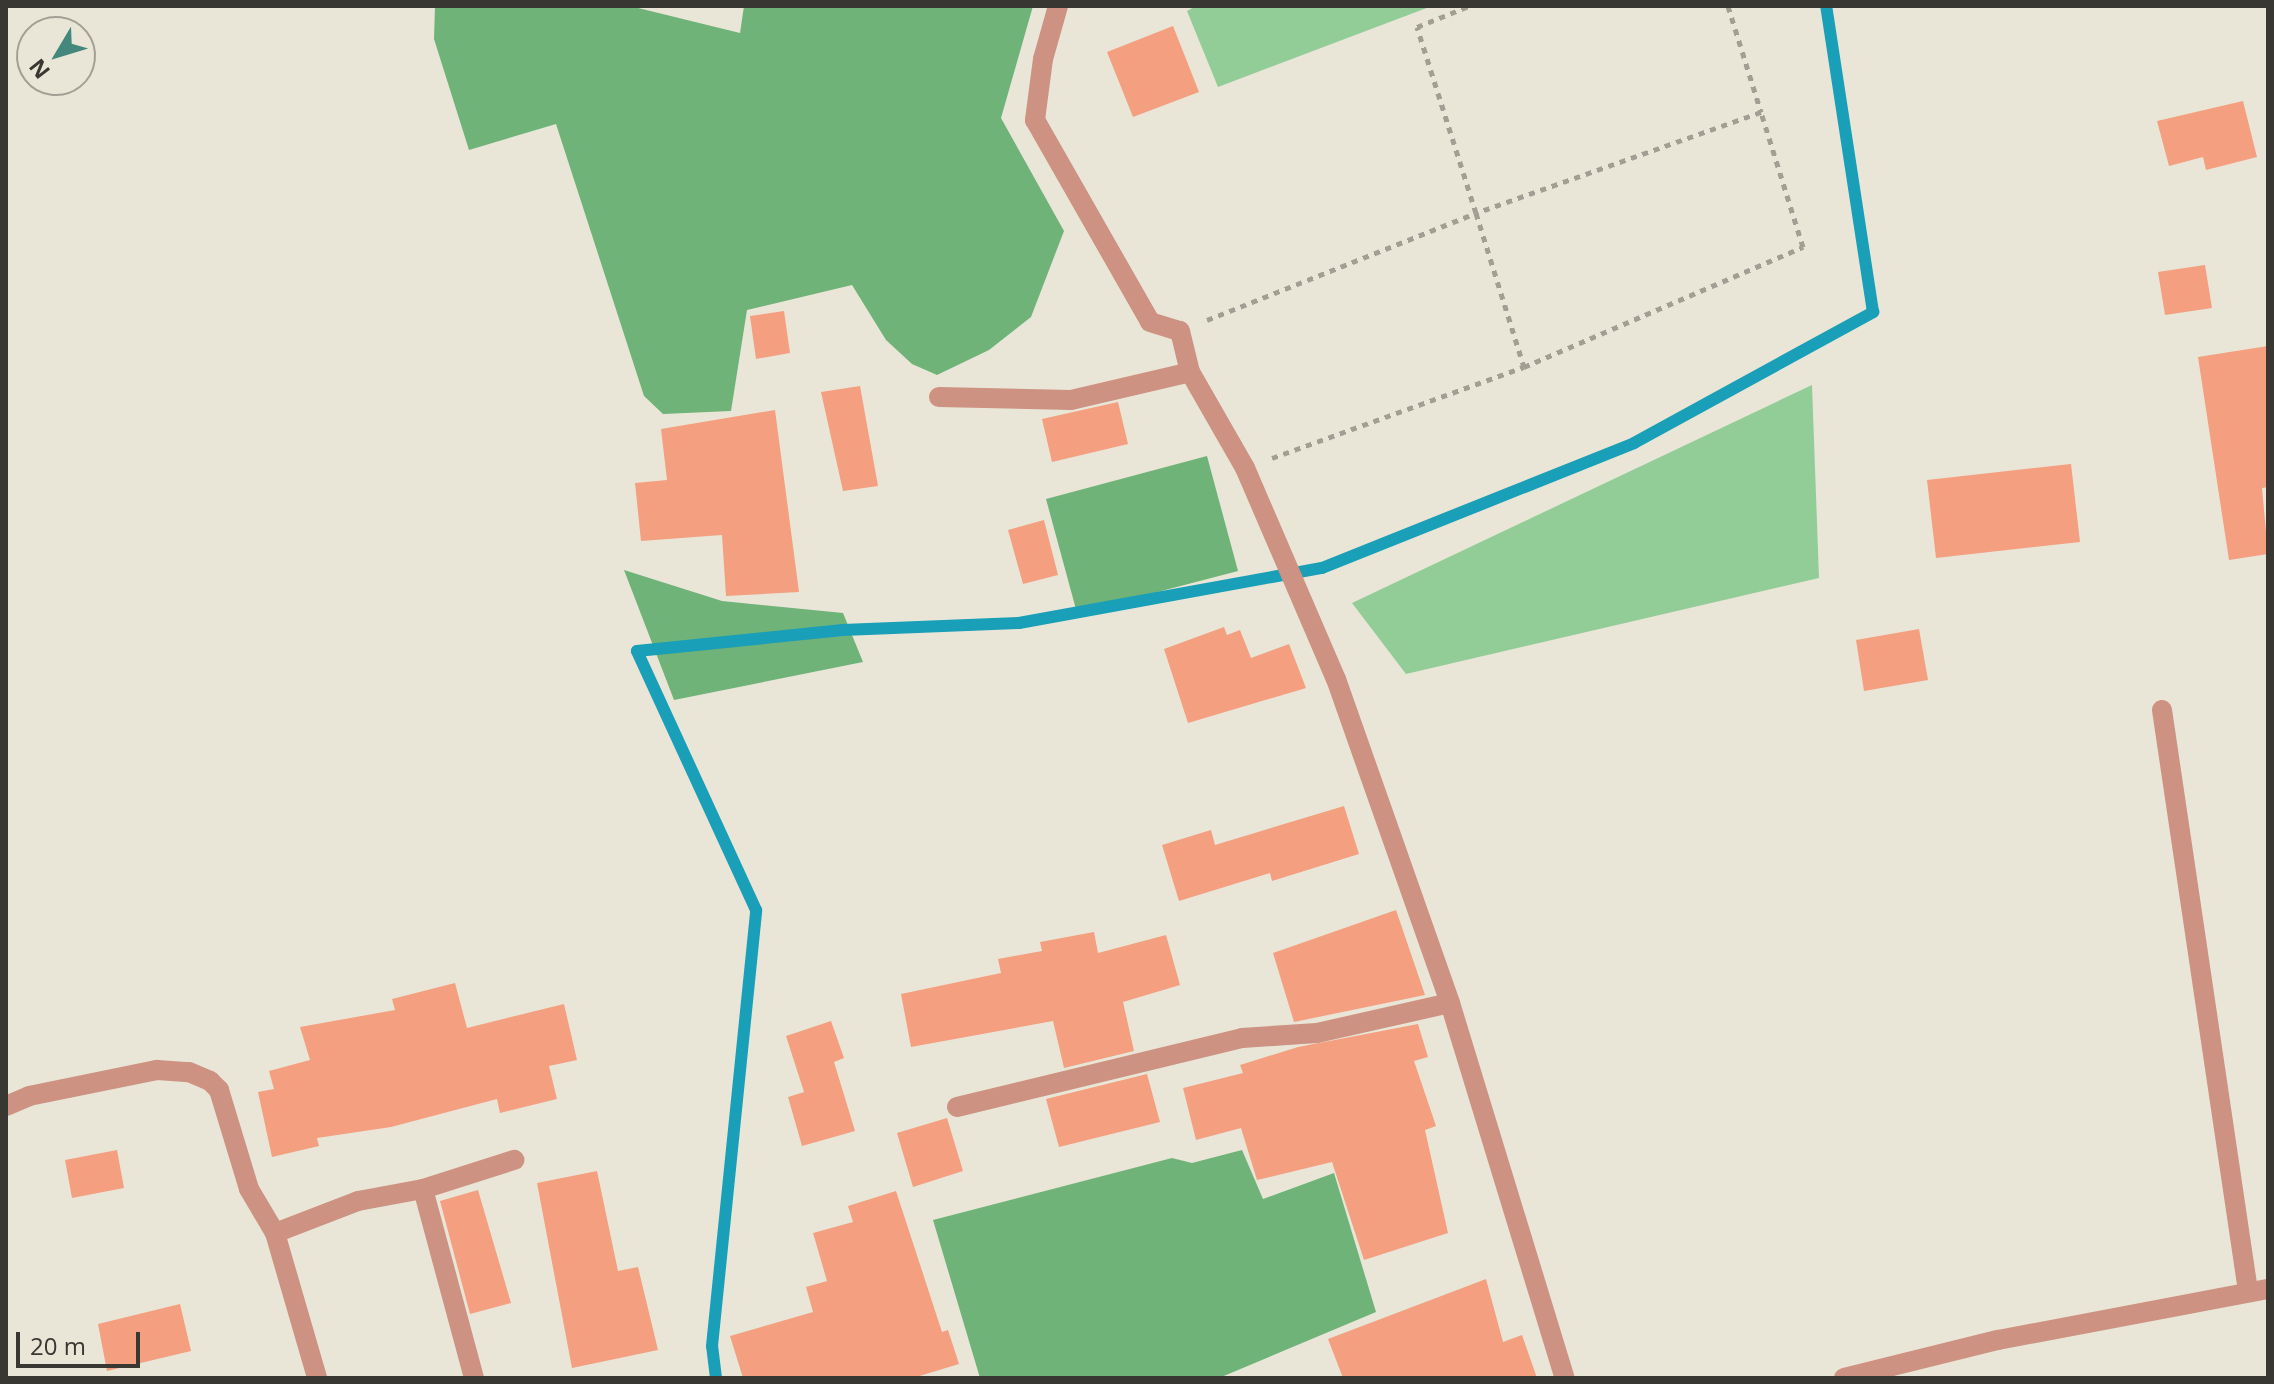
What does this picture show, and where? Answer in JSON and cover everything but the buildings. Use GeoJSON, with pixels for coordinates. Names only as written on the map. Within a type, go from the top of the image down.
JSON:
{"type":"FeatureCollection","features":[{"type":"Feature","properties":{"kind":"street"},"geometry":{"type":"LineString","coordinates":[[1058,6],[1043,59],[1035,120],[1150,322],[1180,331],[1190,372],[1245,468],[1284,566],[1336,679],[1450,1003],[1565,1378]]}},
{"type":"Feature","properties":{"kind":"street"},"geometry":{"type":"LineString","coordinates":[[939,397],[1071,400],[1190,372]]}},
{"type":"Feature","properties":{"kind":"street"},"geometry":{"type":"LineString","coordinates":[[1844,1378],[1998,1340],[2258,1290],[2162,710]]}},
{"type":"Feature","properties":{"kind":"street"},"geometry":{"type":"LineString","coordinates":[[957,1107],[1242,1038],[1317,1033],[1450,1003]]}},
{"type":"Feature","properties":{"kind":"street"},"geometry":{"type":"LineString","coordinates":[[6,1106],[29,1096],[157,1070],[189,1072],[210,1081],[219,1090],[249,1189],[275,1233],[317,1378]]}},
{"type":"Feature","properties":{"kind":"street"},"geometry":{"type":"LineString","coordinates":[[275,1233],[358,1201],[423,1189],[514,1160]]}},
{"type":"Feature","properties":{"kind":"street"},"geometry":{"type":"LineString","coordinates":[[423,1189],[474,1378]]}},
{"type":"Feature","properties":{"kind":"path"},"geometry":{"type":"LineString","coordinates":[[1469,6],[1417,27],[1524,367]]}},
{"type":"Feature","properties":{"kind":"path"},"geometry":{"type":"LineString","coordinates":[[1245,468],[1524,367],[1803,247],[1728,6]]}},
{"type":"Feature","properties":{"kind":"path"},"geometry":{"type":"LineString","coordinates":[[1180,331],[1476,213],[1761,112]]}},
{"type":"Feature","properties":{"kind":"green space"},"geometry":{"type":"Polygon","coordinates":[[[435,6],[630,6],[740,33],[744,6],[1033,6],[1001,118],[1064,231],[1031,317],[989,350],[937,375],[912,364],[886,340],[852,285],[747,310],[731,411],[663,414],[644,396],[556,124],[469,150],[434,39],[435,6]]]}},
{"type":"Feature","properties":{"kind":"green space"},"geometry":{"type":"Polygon","coordinates":[[[1196,6],[1432,6],[1218,87],[1187,11],[1196,6]]]}},
{"type":"Feature","properties":{"kind":"green space"},"geometry":{"type":"Polygon","coordinates":[[[1812,385],[1819,578],[1406,674],[1352,603],[1812,385]]]}},
{"type":"Feature","properties":{"kind":"green space"},"geometry":{"type":"Polygon","coordinates":[[[1207,456],[1238,571],[1077,613],[1046,499],[1207,456]]]}},
{"type":"Feature","properties":{"kind":"green space"},"geometry":{"type":"Polygon","coordinates":[[[624,570],[722,601],[843,613],[863,662],[674,700],[624,570]]]}},
{"type":"Feature","properties":{"kind":"green space"},"geometry":{"type":"Polygon","coordinates":[[[1242,1150],[1263,1199],[1334,1173],[1376,1312],[1219,1378],[980,1378],[933,1220],[1172,1158],[1192,1163],[1242,1150]]]}},
{"type":"Feature","properties":{"kind":"waterway"},"geometry":{"type":"LineString","coordinates":[[716,1378],[712,1346],[756,910],[637,651],[843,630],[1019,623],[1322,568],[1634,443],[1873,312],[1826,6]]}}]}
